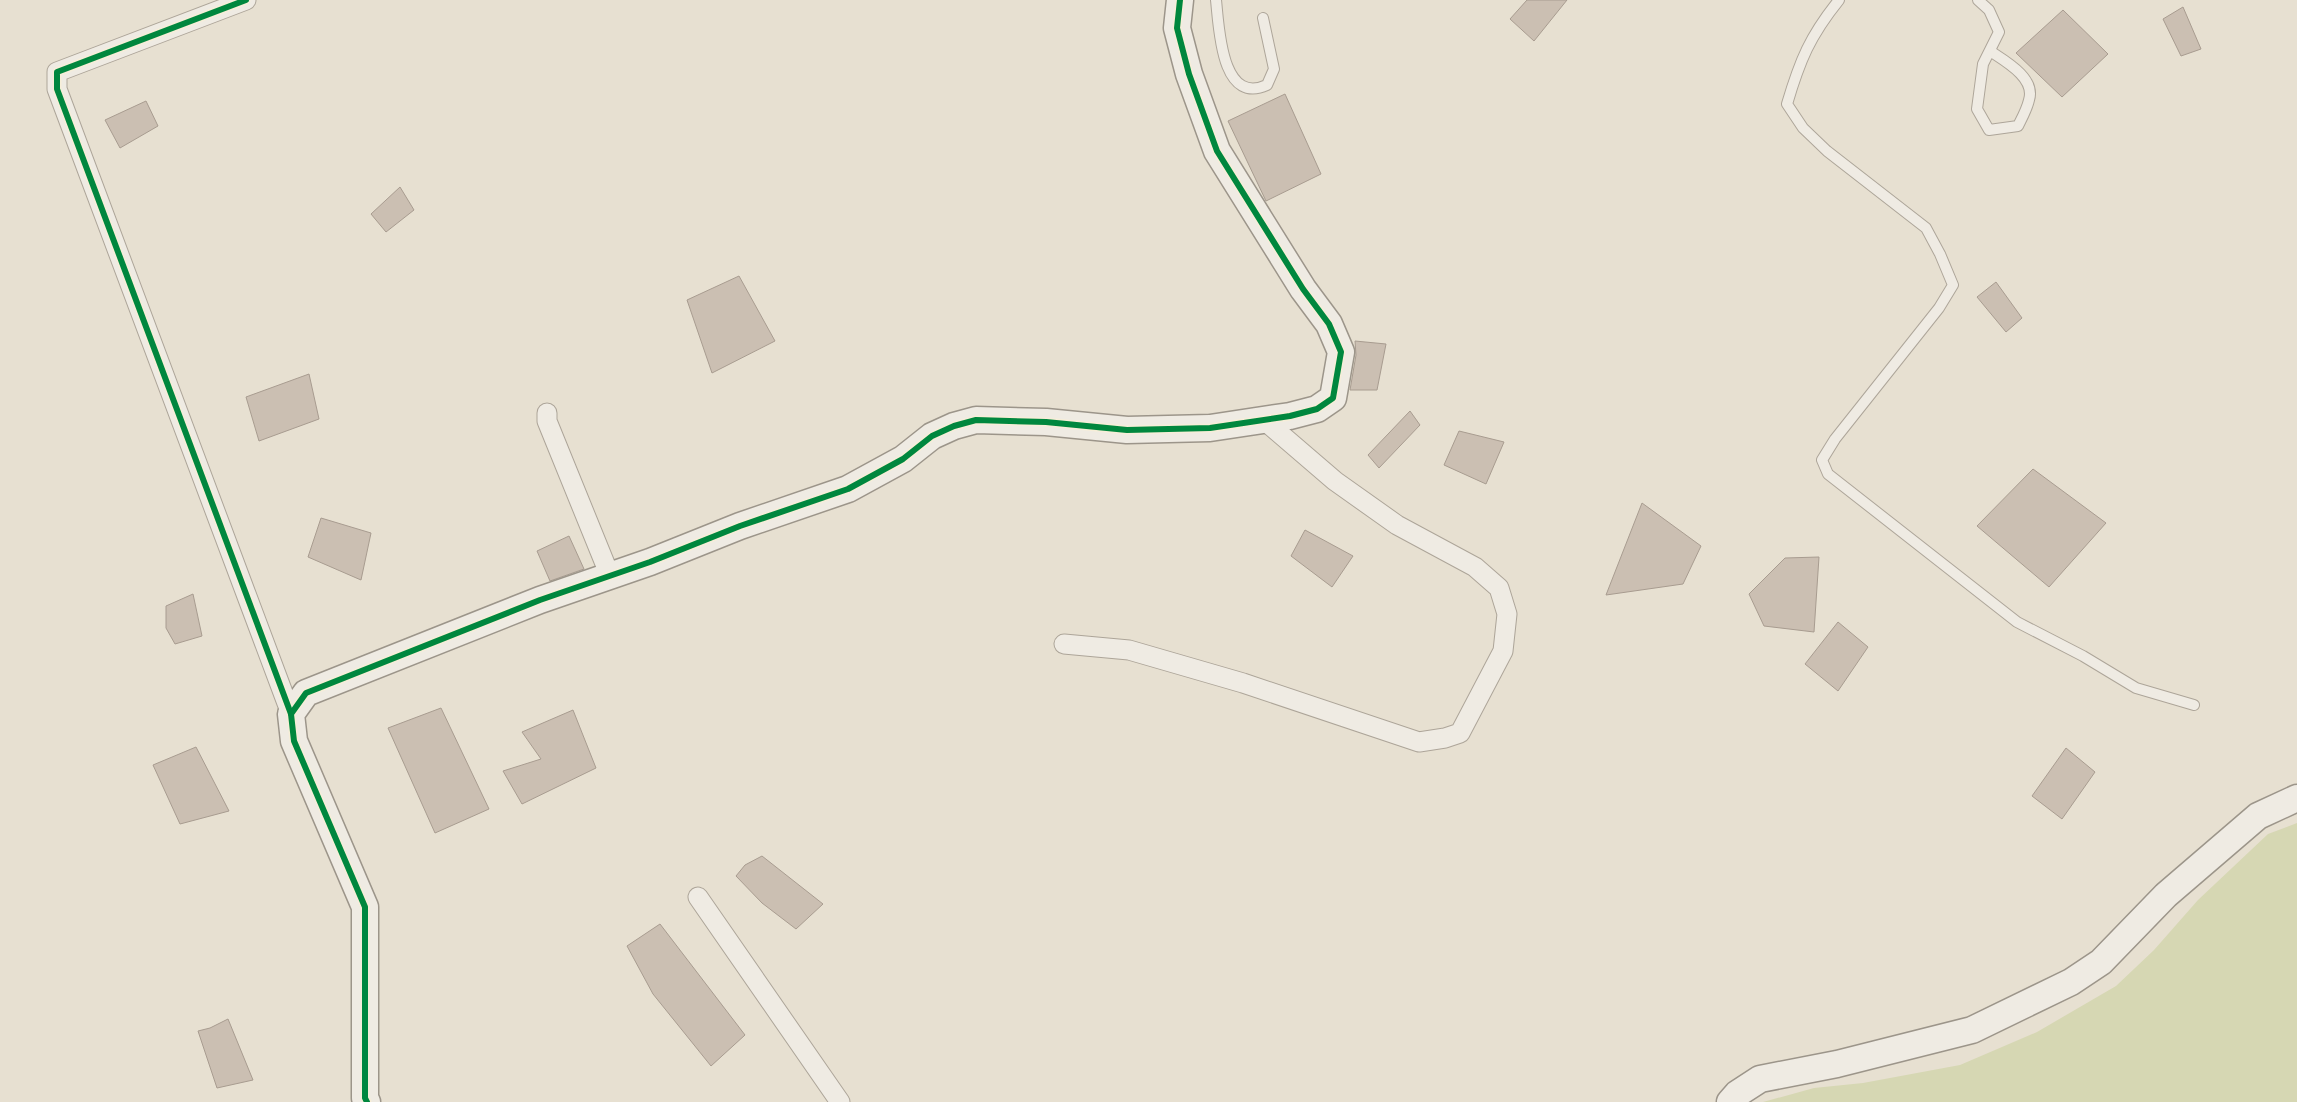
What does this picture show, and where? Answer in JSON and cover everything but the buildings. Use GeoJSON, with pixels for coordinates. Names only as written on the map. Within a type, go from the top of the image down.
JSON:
{"type":"FeatureCollection","features":[{"type":"Feature","properties":{"kind":"street"},"geometry":{"type":"LineString","coordinates":[[246,0],[57,72],[57,89],[291,714],[294,741],[365,907],[364,1098],[367,1102]]}},
{"type":"Feature","properties":{"kind":"street"},"geometry":{"type":"LineString","coordinates":[[291,714],[306,693],[454,633],[740,526],[848,489],[902,459],[932,436],[954,426],[976,420],[1046,422],[1127,430],[1210,428],[1264,420],[1317,409],[1333,398],[1342,352],[1329,324],[1303,289],[1217,151],[1189,74],[1177,28],[1180,0]]}},
{"type":"Feature","properties":{"kind":"street"},"geometry":{"type":"LineString","coordinates":[[547,413],[547,422],[610,576]]}},
{"type":"Feature","properties":{"kind":"street"},"geometry":{"type":"LineString","coordinates":[[1064,644],[1129,650],[1243,683],[1419,742],[1460,733],[1503,651],[1507,614],[1499,588],[1475,567],[1397,525],[1334,481],[1264,420]]}},
{"type":"Feature","properties":{"kind":"street"},"geometry":{"type":"LineString","coordinates":[[1730,1102],[1737,1094],[1760,1079],[1837,1064],[1972,1030],[2071,982],[2101,962],[2166,895],[2258,816],[2297,798]]}},
{"type":"Feature","properties":{"kind":"street"},"geometry":{"type":"LineString","coordinates":[[698,897],[840,1102]]}},
{"type":"Feature","properties":{"kind":"lane"},"geometry":{"type":"LineString","coordinates":[[1216,0],[1221,51],[1228,70],[1243,86],[1251,89],[1259,89],[1267,85],[1272,78],[1274,70],[1263,18]]}},
{"type":"Feature","properties":{"kind":"lane"},"geometry":{"type":"LineString","coordinates":[[1838,0],[1818,26],[1799,65],[1787,104],[1803,128],[1827,151],[1926,228],[1940,254],[1953,285],[1939,308],[1835,439],[1822,460],[1828,474],[2017,622],[2083,656],[2136,688],[2194,705]]}},
{"type":"Feature","properties":{"kind":"lane"},"geometry":{"type":"LineString","coordinates":[[1978,0],[1989,10],[1999,32],[1983,64],[1977,110],[1988,130],[2018,126],[2030,98],[2027,83],[2011,65],[1990,51]]}},
{"type":"Feature","properties":{"kind":"green space"},"geometry":{"type":"Polygon","coordinates":[[[2297,823],[2297,1102],[1763,1102],[1814,1088],[1863,1083],[1960,1065],[2037,1032],[2116,986],[2154,950],[2198,900],[2268,834],[2297,823]]]}},
{"type":"Feature","properties":{"kind":"cycle path"},"geometry":{"type":"LineString","coordinates":[[246,0],[57,72],[57,89],[291,714]]}},
{"type":"Feature","properties":{"kind":"cycle path"},"geometry":{"type":"LineString","coordinates":[[367,1102],[365,1098],[365,907],[294,741],[291,714],[306,693],[540,600],[650,562],[740,526],[848,489],[903,459],[932,436],[954,426],[976,420],[1046,422],[1127,430],[1210,428],[1290,416],[1317,409],[1333,398],[1341,352],[1329,324],[1303,289],[1217,151],[1189,74],[1177,28],[1180,0]]}}]}
